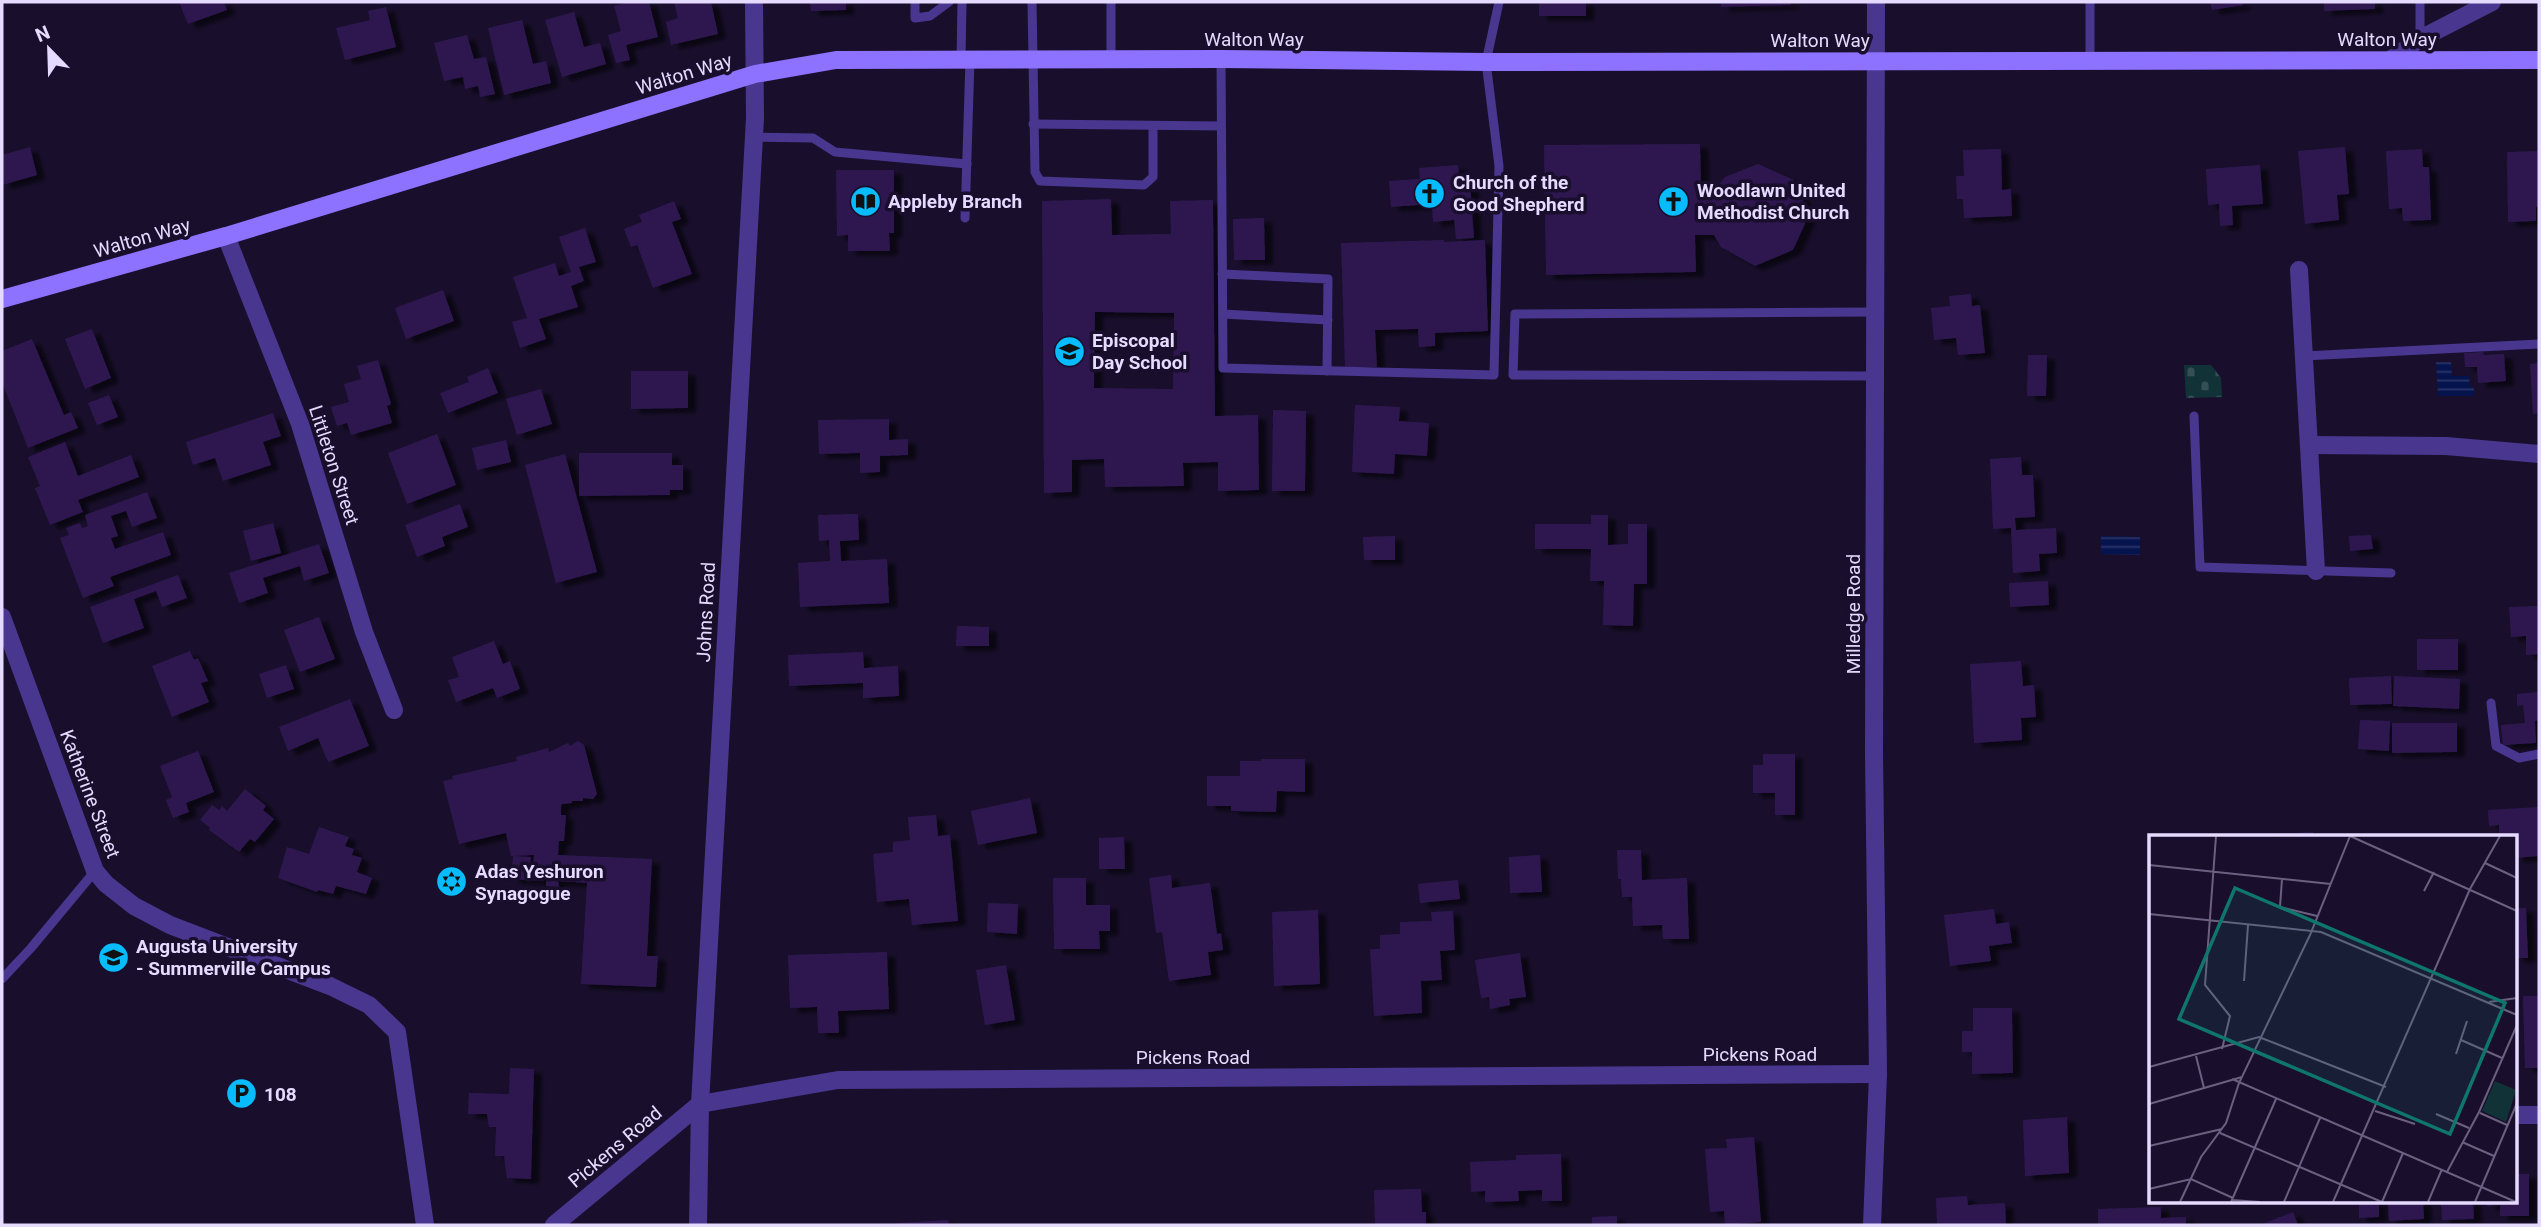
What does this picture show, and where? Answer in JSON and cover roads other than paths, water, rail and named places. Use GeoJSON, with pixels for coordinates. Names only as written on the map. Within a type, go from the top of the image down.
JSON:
{"type":"FeatureCollection","features":[{"type":"Feature","properties":{"kind":"main road","name":"Walton Way"},"geometry":{"type":"LineString","coordinates":[[2,299],[226,236],[755,74],[836,60],[2539,60]]}},
{"type":"Feature","properties":{"kind":"street","name":"Johns Road"},"geometry":{"type":"LineString","coordinates":[[698,1225],[700,1104],[754,137],[754,2]]}},
{"type":"Feature","properties":{"kind":"street","name":"Milledge Road"},"geometry":{"type":"LineString","coordinates":[[1872,1225],[1878,1074],[1874,753],[1876,2]]}},
{"type":"Feature","properties":{"kind":"street"},"geometry":{"type":"LineString","coordinates":[[2390,60],[2420,39],[2492,2]]}},
{"type":"Feature","properties":{"kind":"street","name":"Littleton Street"},"geometry":{"type":"LineString","coordinates":[[226,236],[300,424],[364,632],[394,710]]}},
{"type":"Feature","properties":{"kind":"street"},"geometry":{"type":"LineString","coordinates":[[2299,270],[2316,571]]}},
{"type":"Feature","properties":{"kind":"street"},"geometry":{"type":"LineString","coordinates":[[2309,445],[2446,446],[2539,454]]}},
{"type":"Feature","properties":{"kind":"street","name":"Katherine Street"},"geometry":{"type":"LineString","coordinates":[[2,617],[95,871],[106,884],[146,913],[170,925],[330,986],[369,1005],[397,1032],[425,1225]]}},
{"type":"Feature","properties":{"kind":"street","name":"Pickens Road"},"geometry":{"type":"LineString","coordinates":[[554,1225],[700,1104],[838,1080],[1878,1074]]}},
{"type":"Feature","properties":{"kind":"street"},"geometry":{"type":"LineString","coordinates":[[2516,1115],[2539,1115]]}},
{"type":"Feature","properties":{"kind":"lane"},"geometry":{"type":"LineString","coordinates":[[915,2],[915,18],[929,16],[949,2]]}},
{"type":"Feature","properties":{"kind":"lane"},"geometry":{"type":"LineString","coordinates":[[962,2],[966,60],[965,218]]}},
{"type":"Feature","properties":{"kind":"lane"},"geometry":{"type":"LineString","coordinates":[[1032,2],[1035,172],[1040,181],[1144,185],[1153,177],[1153,126]]}},
{"type":"Feature","properties":{"kind":"lane"},"geometry":{"type":"LineString","coordinates":[[1111,2],[1111,60]]}},
{"type":"Feature","properties":{"kind":"lane"},"geometry":{"type":"LineString","coordinates":[[1494,375],[1499,166],[1486,62],[1499,2]]}},
{"type":"Feature","properties":{"kind":"lane"},"geometry":{"type":"LineString","coordinates":[[2090,2],[2090,60]]}},
{"type":"Feature","properties":{"kind":"lane"},"geometry":{"type":"LineString","coordinates":[[2420,2],[2420,39]]}},
{"type":"Feature","properties":{"kind":"lane"},"geometry":{"type":"LineString","coordinates":[[1221,59],[1223,368],[1494,375],[1874,376]]}},
{"type":"Feature","properties":{"kind":"lane"},"geometry":{"type":"LineString","coordinates":[[1033,124],[1220,126]]}},
{"type":"Feature","properties":{"kind":"lane"},"geometry":{"type":"LineString","coordinates":[[754,137],[813,138],[835,152],[967,164]]}},
{"type":"Feature","properties":{"kind":"lane"},"geometry":{"type":"LineString","coordinates":[[1222,274],[1328,278],[1328,371]]}},
{"type":"Feature","properties":{"kind":"lane"},"geometry":{"type":"LineString","coordinates":[[1513,375],[1515,314],[1875,312]]}},
{"type":"Feature","properties":{"kind":"lane"},"geometry":{"type":"LineString","coordinates":[[1223,314],[1328,320]]}},
{"type":"Feature","properties":{"kind":"lane"},"geometry":{"type":"LineString","coordinates":[[2304,356],[2539,344]]}},
{"type":"Feature","properties":{"kind":"lane"},"geometry":{"type":"LineString","coordinates":[[2194,416],[2200,567],[2391,573]]}},
{"type":"Feature","properties":{"kind":"lane"},"geometry":{"type":"LineString","coordinates":[[2491,703],[2496,746],[2519,758],[2539,754]]}},
{"type":"Feature","properties":{"kind":"lane"},"geometry":{"type":"LineString","coordinates":[[2,979],[95,871]]}},
{"type":"Feature","properties":{"kind":"place","name":"Church of the Good Shepherd"},"geometry":{"type":"Point","coordinates":[1430,193]}},
{"type":"Feature","properties":{"kind":"place","name":"Appleby Branch"},"geometry":{"type":"Point","coordinates":[865,201]}},
{"type":"Feature","properties":{"kind":"place","name":"Woodlawn United Methodist Church"},"geometry":{"type":"Point","coordinates":[1674,201]}},
{"type":"Feature","properties":{"kind":"place","name":"Episcopal Day School"},"geometry":{"type":"Point","coordinates":[1069,351]}},
{"type":"Feature","properties":{"kind":"place","name":"Adas Yeshuron Synagogue"},"geometry":{"type":"Point","coordinates":[452,882]}},
{"type":"Feature","properties":{"kind":"place","name":"Augusta University - Summerville Campus"},"geometry":{"type":"Point","coordinates":[113,957]}},
{"type":"Feature","properties":{"kind":"place","name":"108"},"geometry":{"type":"Point","coordinates":[241,1094]}}]}
